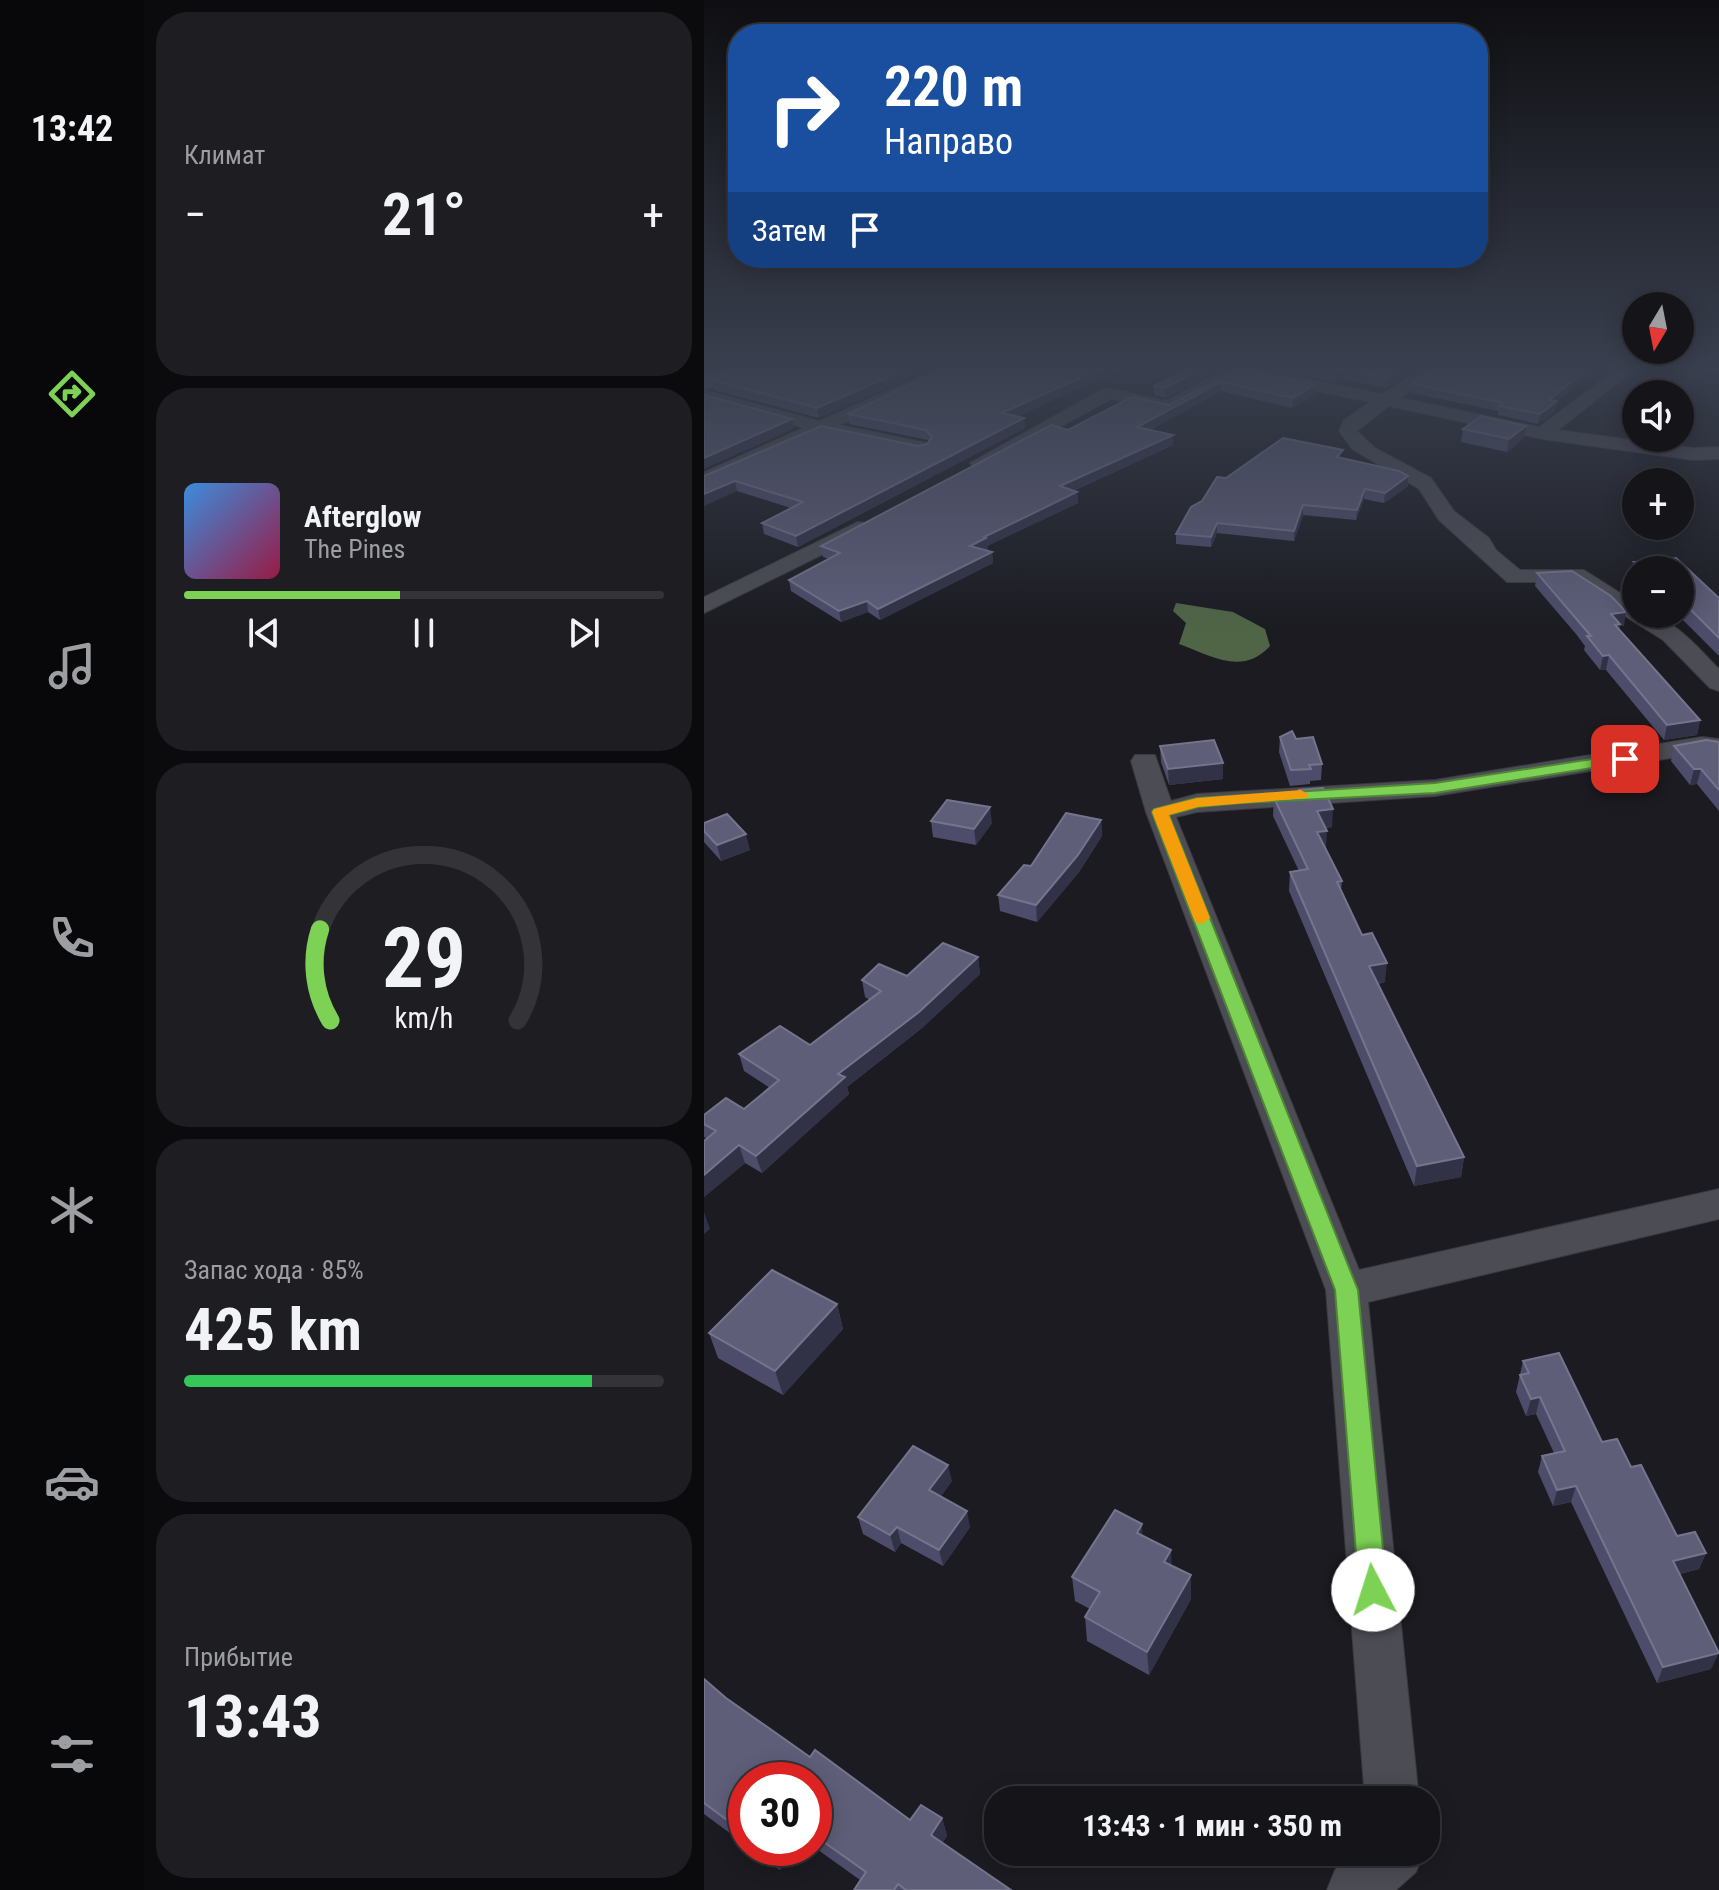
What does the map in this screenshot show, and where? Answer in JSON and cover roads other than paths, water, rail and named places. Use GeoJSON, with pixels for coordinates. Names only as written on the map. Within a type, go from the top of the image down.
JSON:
{"type":"FeatureCollection","features":[{"type":"Feature","properties":{"kind":"street"},"geometry":{"type":"LineString","coordinates":[[704,479],[758,455]]}},
{"type":"Feature","properties":{"kind":"street"},"geometry":{"type":"LineString","coordinates":[[959,475],[995,455]]}},
{"type":"Feature","properties":{"kind":"street"},"geometry":{"type":"LineString","coordinates":[[1376,455],[1422,481],[1432,490],[1440,507],[1515,577],[1576,575],[1622,604]]}},
{"type":"Feature","properties":{"kind":"street"},"geometry":{"type":"LineString","coordinates":[[704,606],[878,518]]}},
{"type":"Feature","properties":{"kind":"street"},"geometry":{"type":"LineString","coordinates":[[1660,628],[1671,635],[1719,683]]}},
{"type":"Feature","properties":{"kind":"street"},"geometry":{"type":"LineString","coordinates":[[1160,812],[1197,803],[1250,798],[1435,788],[1702,745],[1719,747]]}},
{"type":"Feature","properties":{"kind":"street"},"geometry":{"type":"LineString","coordinates":[[1145,761],[1160,812],[1346,1290],[1391,1786]]}},
{"type":"Feature","properties":{"kind":"street"},"geometry":{"type":"LineString","coordinates":[[1346,1290],[1719,1204]]}},
{"type":"Feature","properties":{"kind":"street"},"geometry":{"type":"LineString","coordinates":[[1355,1890],[1381,1866]]}}]}
